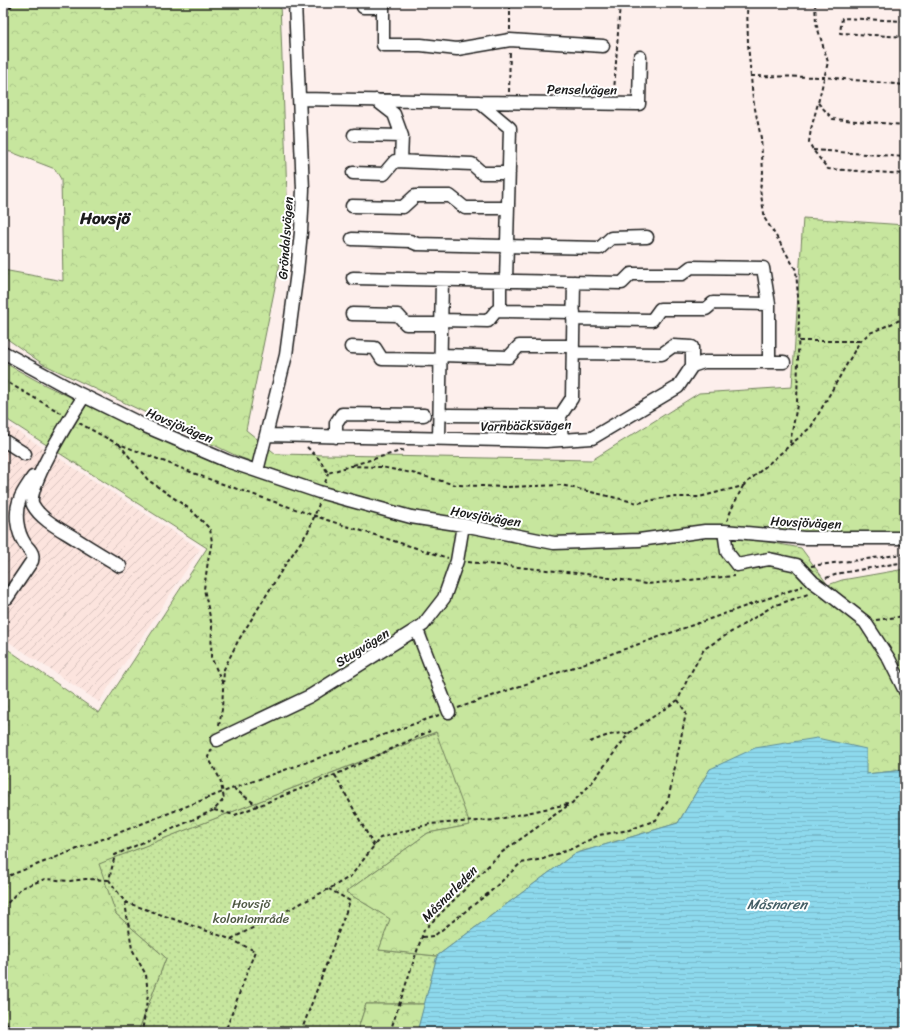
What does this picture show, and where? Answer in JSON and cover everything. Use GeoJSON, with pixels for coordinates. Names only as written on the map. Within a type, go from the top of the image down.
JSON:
{"type":"FeatureCollection","features":[{"type":"Feature","properties":{"kind":"street","name":"Gröndalsvägen"},"geometry":{"type":"LineString","coordinates":[[257,471],[267,436],[286,355],[301,232],[303,189],[295,3]]}},
{"type":"Feature","properties":{"kind":"street"},"geometry":{"type":"LineString","coordinates":[[363,7],[382,5],[383,45],[422,45],[457,48],[510,40],[603,46]]}},
{"type":"Feature","properties":{"kind":"street","name":"Penselvägen"},"geometry":{"type":"LineString","coordinates":[[300,99],[638,104],[640,57]]}},
{"type":"Feature","properties":{"kind":"street"},"geometry":{"type":"LineString","coordinates":[[376,100],[394,114],[402,136],[402,161]]}},
{"type":"Feature","properties":{"kind":"street"},"geometry":{"type":"LineString","coordinates":[[479,102],[510,128],[507,246],[500,311]]}},
{"type":"Feature","properties":{"kind":"street"},"geometry":{"type":"LineString","coordinates":[[354,135],[402,136]]}},
{"type":"Feature","properties":{"kind":"street"},"geometry":{"type":"LineString","coordinates":[[353,173],[384,174],[395,161],[402,161],[472,164],[482,173],[509,173]]}},
{"type":"Feature","properties":{"kind":"street"},"geometry":{"type":"LineString","coordinates":[[352,206],[403,207],[415,196],[450,196],[464,208],[508,208]]}},
{"type":"Feature","properties":{"kind":"street"},"geometry":{"type":"LineString","coordinates":[[352,239],[410,241],[417,244],[600,248],[611,238],[647,237]]}},
{"type":"Feature","properties":{"kind":"street"},"geometry":{"type":"LineString","coordinates":[[353,278],[622,283],[631,274],[682,274],[690,267],[763,268],[769,304],[769,362]]}},
{"type":"Feature","properties":{"kind":"street"},"geometry":{"type":"LineString","coordinates":[[439,439],[442,280]]}},
{"type":"Feature","properties":{"kind":"street"},"geometry":{"type":"LineString","coordinates":[[562,440],[560,416],[572,398],[574,282]]}},
{"type":"Feature","properties":{"kind":"street"},"geometry":{"type":"LineString","coordinates":[[352,314],[398,315],[406,324],[488,321],[496,311],[652,320],[660,309],[706,309],[712,303],[769,304]]}},
{"type":"Feature","properties":{"kind":"street"},"geometry":{"type":"LineString","coordinates":[[351,347],[375,348],[382,359],[510,357],[519,346],[662,354],[672,346],[692,347],[692,366],[704,362],[784,362]]}},
{"type":"Feature","properties":{"kind":"street","name":"Hovsjövägen"},"geometry":{"type":"LineString","coordinates":[[3,352],[84,396],[145,426],[227,460],[319,492],[411,517],[464,525],[554,543],[639,540],[706,531],[724,531],[804,538],[905,538]]}},
{"type":"Feature","properties":{"kind":"street","name":"Varnbäcksvägen"},"geometry":{"type":"LineString","coordinates":[[267,436],[546,441],[592,438],[678,387],[692,366]]}},
{"type":"Feature","properties":{"kind":"street"},"geometry":{"type":"LineString","coordinates":[[84,396],[46,460],[34,486],[31,497],[32,504],[49,522],[120,566]]}},
{"type":"Feature","properties":{"kind":"street"},"geometry":{"type":"LineString","coordinates":[[336,437],[336,423],[342,414],[424,415]]}},
{"type":"Feature","properties":{"kind":"street"},"geometry":{"type":"LineString","coordinates":[[448,415],[560,416]]}},
{"type":"Feature","properties":{"kind":"street"},"geometry":{"type":"LineString","coordinates":[[3,440],[25,454]]}},
{"type":"Feature","properties":{"kind":"street"},"geometry":{"type":"LineString","coordinates":[[7,598],[32,561],[33,557],[33,554],[25,543],[17,525],[18,505],[20,498],[30,481],[46,460]]}},
{"type":"Feature","properties":{"kind":"street","name":"Stugvägen"},"geometry":{"type":"LineString","coordinates":[[217,740],[310,696],[423,626],[444,598],[457,561],[464,525]]}},
{"type":"Feature","properties":{"kind":"street"},"geometry":{"type":"LineString","coordinates":[[724,531],[727,552],[737,565],[769,559],[797,565],[813,582],[865,622],[889,659],[905,691]]}},
{"type":"Feature","properties":{"kind":"street"},"geometry":{"type":"LineString","coordinates":[[417,630],[449,712]]}},
{"type":"Feature","properties":{"kind":"path"},"geometry":{"type":"LineString","coordinates":[[3,21],[13,3]]}},
{"type":"Feature","properties":{"kind":"path"},"geometry":{"type":"LineString","coordinates":[[509,102],[510,3]]}},
{"type":"Feature","properties":{"kind":"path"},"geometry":{"type":"LineString","coordinates":[[614,104],[620,3]]}},
{"type":"Feature","properties":{"kind":"path"},"geometry":{"type":"LineString","coordinates":[[747,3],[748,44],[753,99],[761,138],[762,172],[760,189],[765,219],[796,270],[799,312],[797,405],[790,444]]}},
{"type":"Feature","properties":{"kind":"path"},"geometry":{"type":"LineString","coordinates":[[815,3],[816,23],[828,62],[811,129],[809,142],[813,150],[828,168],[905,174]]}},
{"type":"Feature","properties":{"kind":"path"},"geometry":{"type":"LineString","coordinates":[[905,21],[842,18],[840,33],[905,37]]}},
{"type":"Feature","properties":{"kind":"path"},"geometry":{"type":"LineString","coordinates":[[751,76],[824,77],[905,85]]}},
{"type":"Feature","properties":{"kind":"path"},"geometry":{"type":"LineString","coordinates":[[818,103],[833,118],[905,125]]}},
{"type":"Feature","properties":{"kind":"path"},"geometry":{"type":"LineString","coordinates":[[813,150],[905,156]]}},
{"type":"Feature","properties":{"kind":"path"},"geometry":{"type":"LineString","coordinates":[[905,257],[903,263],[903,276],[905,282]]}},
{"type":"Feature","properties":{"kind":"path"},"geometry":{"type":"LineString","coordinates":[[724,531],[732,508],[743,486],[811,427],[860,341],[870,333],[900,320],[905,321]]}},
{"type":"Feature","properties":{"kind":"path"},"geometry":{"type":"LineString","coordinates":[[798,340],[860,341]]}},
{"type":"Feature","properties":{"kind":"path"},"geometry":{"type":"LineString","coordinates":[[300,436],[308,450],[320,460],[328,473],[325,483]]}},
{"type":"Feature","properties":{"kind":"path"},"geometry":{"type":"LineString","coordinates":[[119,444],[148,480],[190,510],[210,529],[212,542],[204,589],[212,626],[212,657],[223,685]]}},
{"type":"Feature","properties":{"kind":"path"},"geometry":{"type":"LineString","coordinates":[[328,473],[410,448]]}},
{"type":"Feature","properties":{"kind":"path"},"geometry":{"type":"LineString","coordinates":[[350,466],[381,467],[412,473],[456,485],[506,487],[561,485],[638,503],[669,497],[699,497],[743,486]]}},
{"type":"Feature","properties":{"kind":"path"},"geometry":{"type":"LineString","coordinates":[[109,880],[116,855],[214,810],[224,799],[220,779],[208,757],[217,740],[222,709],[224,669],[238,641],[285,565],[309,530],[318,504]]}},
{"type":"Feature","properties":{"kind":"path"},"geometry":{"type":"LineString","coordinates":[[590,742],[617,733],[629,733],[678,700],[704,649],[773,606],[805,594],[824,590]]}},
{"type":"Feature","properties":{"kind":"path"},"geometry":{"type":"LineString","coordinates":[[865,622],[905,616]]}},
{"type":"Feature","properties":{"kind":"path"},"geometry":{"type":"LineString","coordinates":[[422,937],[434,936],[490,892],[521,863],[543,859],[571,849],[599,835],[629,830],[656,820],[668,800],[686,713],[678,700]]}},
{"type":"Feature","properties":{"kind":"path"},"geometry":{"type":"LineString","coordinates":[[214,810],[236,815],[335,775],[430,731]]}},
{"type":"Feature","properties":{"kind":"path","name":"Måsnarleden"},"geometry":{"type":"LineString","coordinates":[[390,1032],[424,930],[502,853],[572,803],[590,785],[629,733]]}},
{"type":"Feature","properties":{"kind":"path"},"geometry":{"type":"LineString","coordinates":[[335,775],[374,846]]}},
{"type":"Feature","properties":{"kind":"path"},"geometry":{"type":"LineString","coordinates":[[233,788],[258,806]]}},
{"type":"Feature","properties":{"kind":"path"},"geometry":{"type":"LineString","coordinates":[[230,939],[329,889],[351,876],[380,838],[430,824],[495,820],[572,803]]}},
{"type":"Feature","properties":{"kind":"path"},"geometry":{"type":"LineString","coordinates":[[3,908],[21,888],[44,879],[70,881],[86,879],[109,880]]}},
{"type":"Feature","properties":{"kind":"path"},"geometry":{"type":"LineString","coordinates":[[109,880],[125,902],[132,949],[146,975],[148,995],[142,1032]]}},
{"type":"Feature","properties":{"kind":"path"},"geometry":{"type":"LineString","coordinates":[[301,1032],[350,901],[329,889]]}},
{"type":"Feature","properties":{"kind":"path"},"geometry":{"type":"LineString","coordinates":[[125,902],[230,939],[255,952],[226,1031],[230,1032]]}},
{"type":"Feature","properties":{"kind":"path"},"geometry":{"type":"LineString","coordinates":[[3,1017],[12,1032]]}},
{"type":"Feature","properties":{"kind":"shaded area"},"geometry":{"type":"Polygon","coordinates":[[[3,422],[200,549],[99,702],[3,638],[3,422]]]}},
{"type":"Feature","properties":{"kind":"green space"},"geometry":{"type":"Polygon","coordinates":[[[3,3],[280,3],[288,223],[246,430],[276,454],[592,460],[699,393],[792,387],[803,218],[905,225],[905,535],[640,536],[548,539],[411,511],[320,486],[239,457],[43,364],[3,336],[3,270],[63,281],[61,179],[55,169],[11,152],[3,151],[3,3]]]}},
{"type":"Feature","properties":{"kind":"green space"},"geometry":{"type":"Polygon","coordinates":[[[3,362],[43,384],[141,431],[235,469],[327,500],[436,527],[545,545],[724,534],[801,548],[828,585],[842,580],[905,569],[905,770],[866,774],[710,769],[678,823],[574,854],[437,956],[379,950],[390,919],[346,892],[428,833],[470,825],[436,732],[99,864],[116,914],[166,958],[138,1032],[3,1032],[3,646],[99,713],[207,548],[3,417],[3,362]]]}},
{"type":"Feature","properties":{"kind":"green space","name":"Hovsjö koloniområde"},"geometry":{"type":"Polygon","coordinates":[[[437,732],[471,825],[428,833],[346,892],[391,919],[379,950],[437,956],[425,1004],[366,1004],[357,1032],[138,1032],[166,958],[116,914],[98,864],[437,732]]]}},
{"type":"Feature","properties":{"kind":"green space"},"geometry":{"type":"Polygon","coordinates":[[[366,1004],[425,1004],[417,1032],[357,1032],[366,1004]]]}},
{"type":"Feature","properties":{"kind":"water","name":"Måsnaren"},"geometry":{"type":"Polygon","coordinates":[[[817,738],[866,749],[866,774],[905,770],[905,1032],[417,1032],[437,956],[574,854],[678,823],[710,769],[755,748],[817,738]]]}},
{"type":"Feature","properties":{"kind":"district","name":"Hovsjö"},"geometry":{"type":"Point","coordinates":[105,218]}}]}
